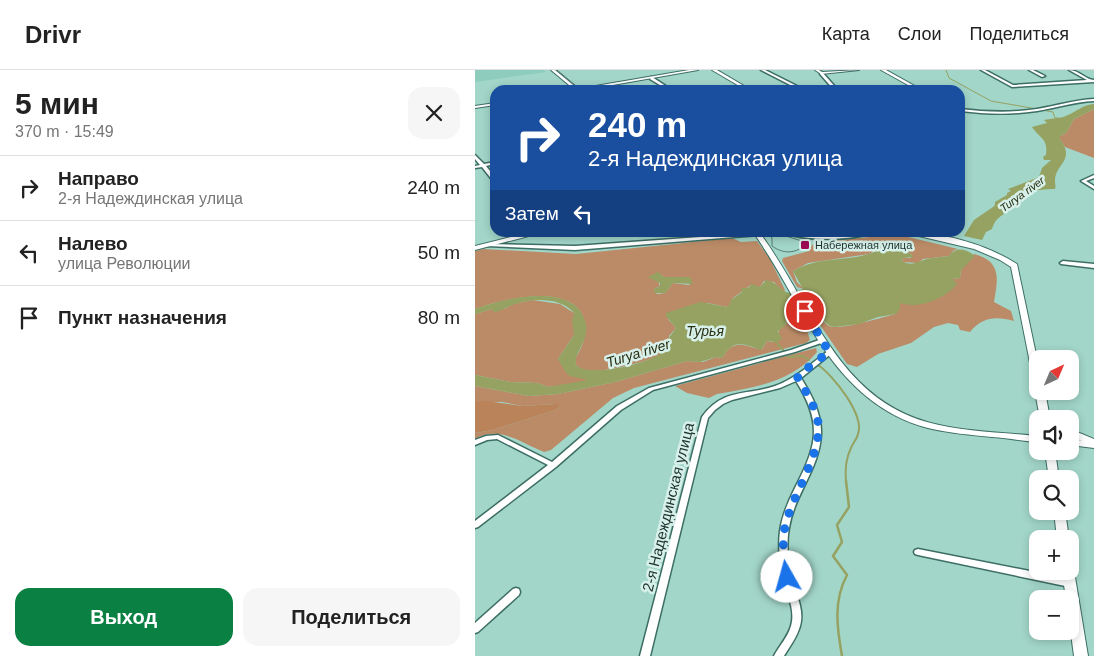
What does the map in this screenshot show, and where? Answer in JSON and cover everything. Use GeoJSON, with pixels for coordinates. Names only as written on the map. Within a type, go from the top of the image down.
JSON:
{"type":"FeatureCollection","features":[{"type":"Feature","properties":{"kind":"main road"},"geometry":{"type":"LineString","coordinates":[[714,70],[740,85]]}},
{"type":"Feature","properties":{"kind":"main road"},"geometry":{"type":"LineString","coordinates":[[883,70],[910,85]]}},
{"type":"Feature","properties":{"kind":"main road"},"geometry":{"type":"LineString","coordinates":[[475,248],[520,237]]}},
{"type":"Feature","properties":{"kind":"main road"},"geometry":{"type":"LineString","coordinates":[[928,237],[981,249],[1002,256],[1014,266],[1031,350]]}},
{"type":"Feature","properties":{"kind":"main road"},"geometry":{"type":"LineString","coordinates":[[1042,400],[1044,410]]}},
{"type":"Feature","properties":{"kind":"main road"},"geometry":{"type":"LineString","coordinates":[[1079,436],[1094,444]]}},
{"type":"Feature","properties":{"kind":"main road"},"geometry":{"type":"LineString","coordinates":[[1069,580],[1081,656]]}},
{"type":"Feature","properties":{"kind":"street"},"geometry":{"type":"LineString","coordinates":[[553,70],[571,85]]}},
{"type":"Feature","properties":{"kind":"street"},"geometry":{"type":"LineString","coordinates":[[561,70],[580,85]]}},
{"type":"Feature","properties":{"kind":"street"},"geometry":{"type":"LineString","coordinates":[[609,85],[696,70]]}},
{"type":"Feature","properties":{"kind":"street"},"geometry":{"type":"LineString","coordinates":[[763,70],[793,85]]}},
{"type":"Feature","properties":{"kind":"street"},"geometry":{"type":"LineString","coordinates":[[819,72],[857,70]]}},
{"type":"Feature","properties":{"kind":"street"},"geometry":{"type":"LineString","coordinates":[[983,70],[1012,86],[1092,81]]}},
{"type":"Feature","properties":{"kind":"street"},"geometry":{"type":"LineString","coordinates":[[1031,70],[1043,76]]}},
{"type":"Feature","properties":{"kind":"street"},"geometry":{"type":"LineString","coordinates":[[1071,70],[1092,81]]}},
{"type":"Feature","properties":{"kind":"street"},"geometry":{"type":"LineString","coordinates":[[819,72],[831,85]]}},
{"type":"Feature","properties":{"kind":"street"},"geometry":{"type":"LineString","coordinates":[[651,78],[662,85]]}},
{"type":"Feature","properties":{"kind":"street"},"geometry":{"type":"LineString","coordinates":[[965,110],[995,113],[1018,112],[1047,108],[1069,102],[1094,100]]}},
{"type":"Feature","properties":{"kind":"street"},"geometry":{"type":"LineString","coordinates":[[475,107],[490,105]]}},
{"type":"Feature","properties":{"kind":"street"},"geometry":{"type":"LineString","coordinates":[[475,156],[490,174]]}},
{"type":"Feature","properties":{"kind":"street"},"geometry":{"type":"LineString","coordinates":[[475,167],[490,164]]}},
{"type":"Feature","properties":{"kind":"street"},"geometry":{"type":"LineString","coordinates":[[1094,176],[1083,181],[1094,188]]}},
{"type":"Feature","properties":{"kind":"street"},"geometry":{"type":"LineString","coordinates":[[487,245],[575,248],[708,237]]}},
{"type":"Feature","properties":{"kind":"street"},"geometry":{"type":"LineString","coordinates":[[760,237],[775,257],[792,290],[829,352],[862,389],[882,405],[928,425],[1029,438]]}},
{"type":"Feature","properties":{"kind":"street"},"geometry":{"type":"LineString","coordinates":[[812,237],[824,239],[849,237]]}},
{"type":"Feature","properties":{"kind":"street"},"geometry":{"type":"LineString","coordinates":[[1063,263],[1094,266]]}},
{"type":"Feature","properties":{"kind":"street"},"geometry":{"type":"LineString","coordinates":[[475,525],[553,464],[619,408],[651,389],[793,350],[822,340]]}},
{"type":"Feature","properties":{"kind":"street","name":"2-я Надеждинская улица"},"geometry":{"type":"LineString","coordinates":[[645,656],[705,417],[713,406],[731,396],[778,386],[797,376],[829,352]]}},
{"type":"Feature","properties":{"kind":"street"},"geometry":{"type":"LineString","coordinates":[[779,656],[796,625],[796,613],[785,562],[784,529],[790,509],[813,455],[818,436],[814,409],[797,376]]}},
{"type":"Feature","properties":{"kind":"street"},"geometry":{"type":"LineString","coordinates":[[475,443],[486,438],[499,437],[553,464]]}},
{"type":"Feature","properties":{"kind":"street"},"geometry":{"type":"LineString","coordinates":[[1079,443],[1094,444]]}},
{"type":"Feature","properties":{"kind":"street"},"geometry":{"type":"LineString","coordinates":[[918,552],[1029,570]]}},
{"type":"Feature","properties":{"kind":"street"},"geometry":{"type":"LineString","coordinates":[[475,629],[516,592]]}},
{"type":"Feature","properties":{"kind":"shaded area"},"geometry":{"type":"Polygon","coordinates":[[[475,70],[544,70],[546,72],[475,82],[475,70]]]}},
{"type":"Feature","properties":{"kind":"shaded area"},"geometry":{"type":"Polygon","coordinates":[[[1094,109],[1094,158],[1065,147],[1060,136],[1066,133],[1074,119],[1094,109]]]}},
{"type":"Feature","properties":{"kind":"shaded area"},"geometry":{"type":"Polygon","coordinates":[[[870,237],[908,237],[958,249],[954,250],[949,256],[923,259],[918,263],[902,262],[903,258],[911,258],[912,255],[904,249],[887,245],[869,254],[808,263],[793,271],[797,282],[804,289],[797,287],[782,261],[783,258],[809,251],[812,245],[819,242],[870,237]]]}},
{"type":"Feature","properties":{"kind":"shaded area"},"geometry":{"type":"Polygon","coordinates":[[[732,238],[741,242],[757,241],[770,259],[785,290],[783,292],[774,282],[764,281],[760,287],[751,285],[733,298],[728,307],[707,303],[668,319],[676,328],[669,336],[670,346],[664,353],[636,363],[599,371],[583,370],[576,364],[575,359],[584,340],[586,329],[584,319],[577,308],[566,300],[535,296],[502,301],[475,309],[475,251],[484,249],[576,254],[732,238]],[[660,274],[658,281],[660,286],[654,289],[657,294],[665,293],[673,283],[689,285],[691,281],[690,277],[664,277],[660,274]]]}},
{"type":"Feature","properties":{"kind":"shaded area"},"geometry":{"type":"Polygon","coordinates":[[[974,254],[983,257],[994,266],[997,286],[994,302],[1011,311],[1014,321],[1001,318],[990,319],[979,323],[970,332],[960,330],[958,325],[948,323],[934,327],[911,343],[878,354],[857,367],[847,364],[811,312],[814,307],[825,323],[834,327],[842,327],[896,314],[900,303],[931,301],[945,294],[956,283],[951,279],[960,278],[961,270],[974,254]]]}},
{"type":"Feature","properties":{"kind":"shaded area"},"geometry":{"type":"Polygon","coordinates":[[[532,300],[560,304],[574,313],[574,335],[558,359],[569,374],[588,379],[588,382],[548,387],[537,383],[510,382],[475,375],[475,314],[492,309],[504,309],[513,304],[532,300]]]}},
{"type":"Feature","properties":{"kind":"shaded area"},"geometry":{"type":"Polygon","coordinates":[[[792,309],[801,319],[807,332],[810,340],[806,343],[634,388],[613,398],[551,450],[544,452],[518,440],[501,435],[484,435],[475,439],[475,433],[493,430],[556,410],[559,407],[555,404],[522,406],[502,402],[475,402],[475,386],[529,396],[558,394],[615,382],[687,361],[703,362],[716,357],[722,358],[727,350],[738,345],[762,349],[767,341],[773,342],[779,334],[779,329],[786,324],[788,314],[792,309]]]}},
{"type":"Feature","properties":{"kind":"shaded area"},"geometry":{"type":"Polygon","coordinates":[[[816,348],[817,352],[796,370],[784,377],[758,386],[717,394],[709,398],[687,393],[675,386],[816,348]]]}},
{"type":"Feature","properties":{"kind":"shaded area"},"geometry":{"type":"Polygon","coordinates":[[[486,401],[522,406],[559,404],[559,407],[556,410],[493,430],[475,433],[475,402],[486,401]]]}},
{"type":"Feature","properties":{"kind":"water","name":"Turya river"},"geometry":{"type":"Polygon","coordinates":[[[1094,104],[1094,109],[1074,119],[1066,133],[1060,136],[1066,152],[1056,175],[1055,189],[1035,191],[1020,199],[998,219],[992,229],[986,232],[982,240],[965,236],[974,220],[993,207],[995,202],[1007,195],[1011,191],[1008,189],[1039,177],[1042,168],[1051,160],[1044,160],[1043,157],[1046,155],[1045,142],[1032,127],[1047,123],[1044,120],[1059,118],[1094,104]]]}},
{"type":"Feature","properties":{"kind":"water","name":"Турья"},"geometry":{"type":"Polygon","coordinates":[[[890,245],[907,251],[914,257],[903,258],[902,261],[910,264],[949,256],[958,250],[965,250],[975,256],[961,270],[960,278],[952,279],[957,284],[949,292],[924,304],[907,305],[900,303],[900,309],[896,314],[878,317],[859,324],[835,327],[826,323],[812,306],[796,307],[791,312],[785,326],[778,331],[782,339],[777,342],[767,341],[761,350],[745,345],[737,345],[729,349],[722,358],[716,357],[700,362],[687,361],[615,382],[558,394],[529,396],[475,386],[475,375],[510,382],[537,383],[548,387],[588,380],[570,376],[566,373],[558,359],[574,335],[572,321],[574,313],[562,304],[538,300],[522,302],[494,312],[492,309],[475,314],[475,309],[521,297],[555,297],[569,302],[580,311],[586,325],[585,337],[577,356],[576,365],[584,369],[595,370],[625,367],[653,358],[670,346],[668,339],[676,328],[666,316],[666,313],[700,302],[728,307],[731,300],[742,292],[741,288],[748,288],[752,284],[760,287],[766,280],[787,292],[796,292],[803,289],[793,271],[803,266],[822,261],[869,254],[890,245]]]}},
{"type":"Feature","properties":{"kind":"water"},"geometry":{"type":"Polygon","coordinates":[[[658,272],[664,277],[690,277],[693,284],[673,283],[665,293],[654,293],[654,289],[660,286],[660,283],[648,277],[658,272]]]}},
{"type":"Feature","properties":{"kind":"waterway"},"geometry":{"type":"LineString","coordinates":[[946,70],[949,78],[962,85]]}},
{"type":"Feature","properties":{"kind":"waterway"},"geometry":{"type":"LineString","coordinates":[[965,87],[991,101],[1037,109]]}},
{"type":"Feature","properties":{"kind":"waterway"},"geometry":{"type":"LineString","coordinates":[[1042,110],[1053,112],[1055,118],[1058,118]]}},
{"type":"Feature","properties":{"kind":"waterway"},"geometry":{"type":"LineString","coordinates":[[775,341],[784,351]]}},
{"type":"Feature","properties":{"kind":"waterway"},"geometry":{"type":"LineString","coordinates":[[788,357],[803,356],[809,360]]}},
{"type":"Feature","properties":{"kind":"waterway"},"geometry":{"type":"LineString","coordinates":[[818,365],[839,386],[857,417],[858,434],[848,456],[846,481]]}},
{"type":"Feature","properties":{"kind":"waterway"},"geometry":{"type":"LineString","coordinates":[[842,656],[837,615],[840,595],[847,575],[833,556],[842,542],[837,525],[849,507],[846,481]]}},
{"type":"Feature","properties":{"kind":"tram line"},"geometry":{"type":"LineString","coordinates":[[557,70],[575,85]]}},
{"type":"Feature","properties":{"kind":"tram line"},"geometry":{"type":"LineString","coordinates":[[771,237],[772,246],[785,252],[797,250],[805,245],[805,242],[789,237]]}},
{"type":"Feature","properties":{"kind":"place","name":"Набережная улица"},"geometry":{"type":"Point","coordinates":[805,245]}},
{"type":"Feature","properties":{"kind":"route"},"geometry":{"type":"LineString","coordinates":[[787,577],[784,529],[790,509],[813,455],[818,436],[814,409],[797,376],[829,352],[805,311]]}}]}
